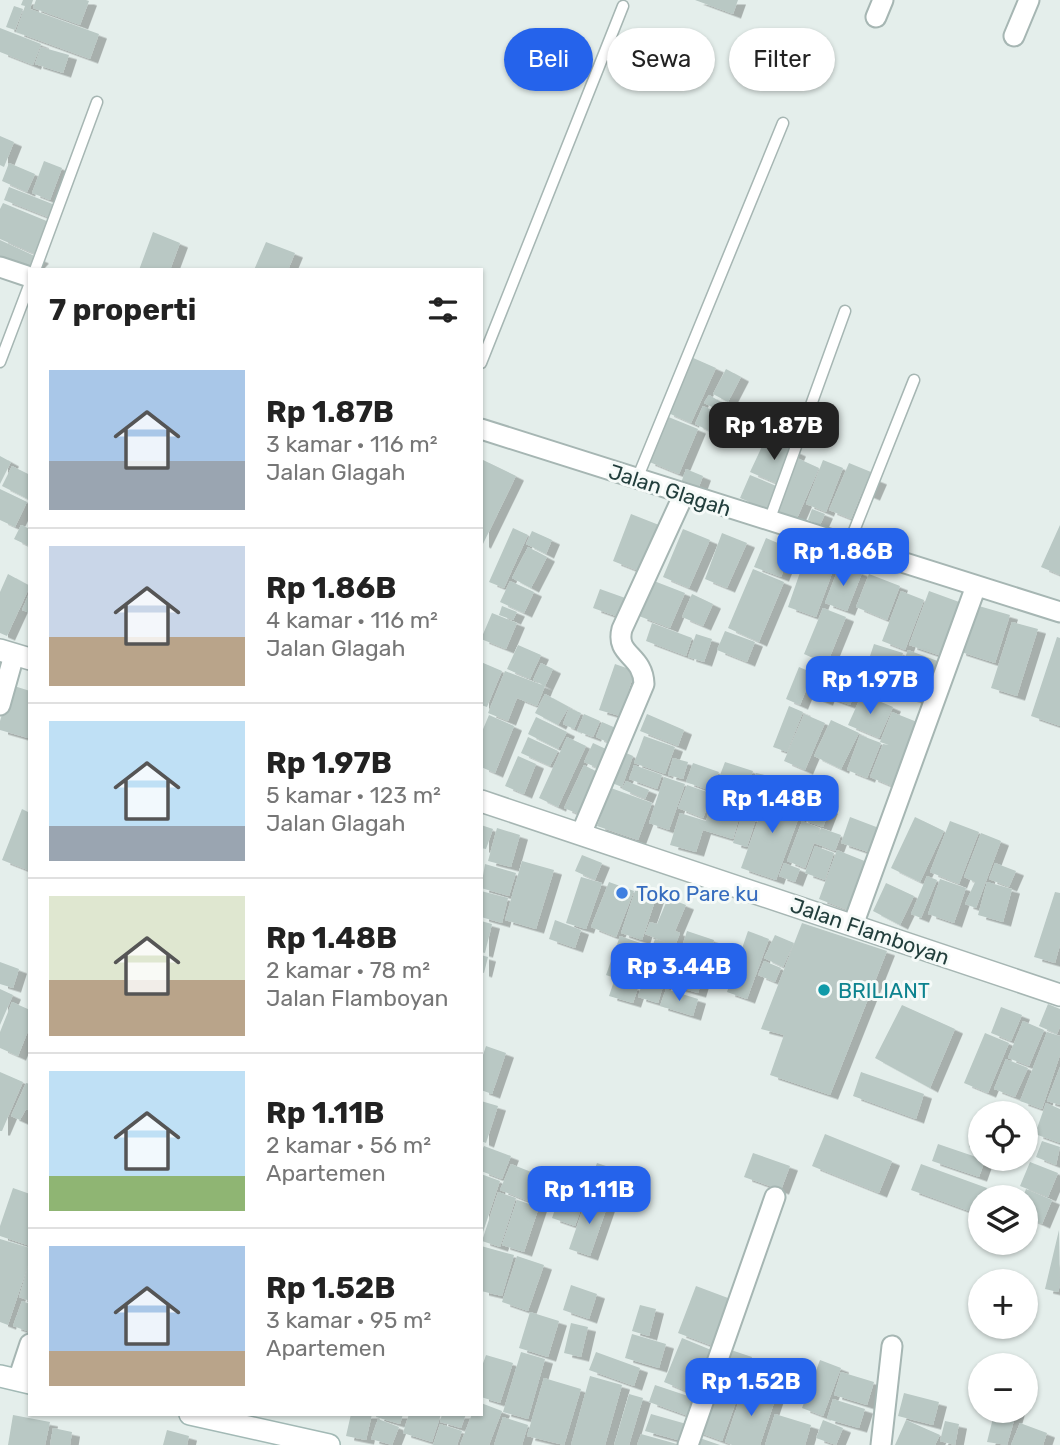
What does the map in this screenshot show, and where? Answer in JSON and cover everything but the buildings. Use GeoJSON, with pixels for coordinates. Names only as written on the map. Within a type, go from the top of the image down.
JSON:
{"type":"FeatureCollection","features":[{"type":"Feature","properties":{"kind":"street"},"geometry":{"type":"LineString","coordinates":[[1014,36],[1029,0]]}},
{"type":"Feature","properties":{"kind":"street"},"geometry":{"type":"LineString","coordinates":[[0,267],[28,276]]}},
{"type":"Feature","properties":{"kind":"street","name":"Jalan Glagah"},"geometry":{"type":"LineString","coordinates":[[483,430],[1060,612]]}},
{"type":"Feature","properties":{"kind":"street"},"geometry":{"type":"LineString","coordinates":[[582,834],[644,684],[644,671],[624,649],[619,639],[622,629],[684,494]]}},
{"type":"Feature","properties":{"kind":"street"},"geometry":{"type":"LineString","coordinates":[[853,925],[976,586]]}},
{"type":"Feature","properties":{"kind":"street"},"geometry":{"type":"LineString","coordinates":[[0,705],[15,655]]}},
{"type":"Feature","properties":{"kind":"street","name":"Jalan Flamboyan"},"geometry":{"type":"LineString","coordinates":[[483,802],[1060,995]]}},
{"type":"Feature","properties":{"kind":"street"},"geometry":{"type":"LineString","coordinates":[[688,1445],[775,1197]]}},
{"type":"Feature","properties":{"kind":"street"},"geometry":{"type":"LineString","coordinates":[[881,1445],[892,1346]]}},
{"type":"Feature","properties":{"kind":"street"},"geometry":{"type":"LineString","coordinates":[[16,1380],[28,1349]]}},
{"type":"Feature","properties":{"kind":"street"},"geometry":{"type":"LineString","coordinates":[[199,1416],[329,1445]]}},
{"type":"Feature","properties":{"kind":"lane"},"geometry":{"type":"LineString","coordinates":[[483,358],[623,6]]}},
{"type":"Feature","properties":{"kind":"lane"},"geometry":{"type":"LineString","coordinates":[[36,268],[97,102]]}},
{"type":"Feature","properties":{"kind":"lane"},"geometry":{"type":"LineString","coordinates":[[637,479],[783,123]]}},
{"type":"Feature","properties":{"kind":"lane"},"geometry":{"type":"LineString","coordinates":[[0,362],[28,288]]}},
{"type":"Feature","properties":{"kind":"lane"},"geometry":{"type":"LineString","coordinates":[[769,520],[845,310]]}},
{"type":"Feature","properties":{"kind":"lane"},"geometry":{"type":"LineString","coordinates":[[848,546],[914,380]]}},
{"type":"Feature","properties":{"kind":"place","name":"Toko Pare ku"},"geometry":{"type":"Point","coordinates":[622,893]}},
{"type":"Feature","properties":{"kind":"place","name":"BRILIANT"},"geometry":{"type":"Point","coordinates":[824,990]}}]}
